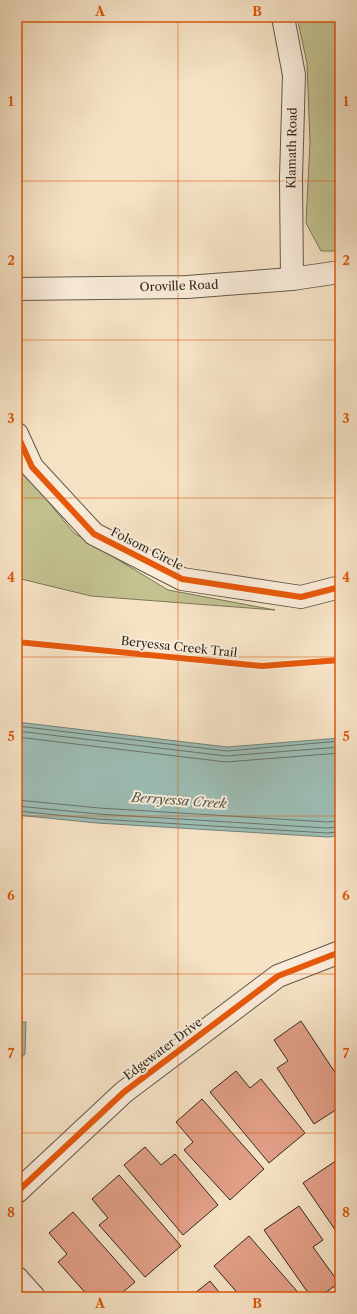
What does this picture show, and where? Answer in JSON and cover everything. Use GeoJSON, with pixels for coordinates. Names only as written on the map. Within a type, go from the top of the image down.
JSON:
{"type":"FeatureCollection","features":[{"type":"Feature","properties":{"kind":"street","name":"Klamath Road"},"geometry":{"type":"LineString","coordinates":[[283,17],[294,75],[291,178],[292,279]]}},
{"type":"Feature","properties":{"kind":"street","name":"Oroville Road"},"geometry":{"type":"LineString","coordinates":[[17,289],[188,287],[292,279],[340,272]]}},
{"type":"Feature","properties":{"kind":"street","name":"Folsom Circle"},"geometry":{"type":"LineString","coordinates":[[17,434],[32,467],[94,534],[182,579],[301,597],[340,587]]}},
{"type":"Feature","properties":{"kind":"street","name":"Edgewater Drive"},"geometry":{"type":"LineString","coordinates":[[17,1192],[124,1092],[278,976],[340,952]]}},
{"type":"Feature","properties":{"kind":"street"},"geometry":{"type":"LineString","coordinates":[[17,1278],[34,1297]]}},
{"type":"Feature","properties":{"kind":"path"},"geometry":{"type":"LineString","coordinates":[[331,17],[340,17]]}},
{"type":"Feature","properties":{"kind":"shaded area"},"geometry":{"type":"Polygon","coordinates":[[[297,17],[340,17],[340,251],[321,251],[306,223],[310,142],[307,63],[297,17]]]}},
{"type":"Feature","properties":{"kind":"shaded area"},"geometry":{"type":"Polygon","coordinates":[[[17,464],[74,533],[168,590],[275,610],[91,596],[17,578],[17,464]]]}},
{"type":"Feature","properties":{"kind":"water","name":"Berryessa Creek"},"geometry":{"type":"Polygon","coordinates":[[[17,722],[227,747],[340,738],[340,836],[328,837],[97,823],[17,815],[17,722]]]}},
{"type":"Feature","properties":{"kind":"water"},"geometry":{"type":"Polygon","coordinates":[[[17,1022],[26,1022],[25,1054],[17,1063],[17,1022]]]}},
{"type":"Feature","properties":{"kind":"building"},"geometry":{"type":"Polygon","coordinates":[[[301,1021],[340,1080],[340,1107],[314,1124],[277,1068],[288,1061],[274,1040],[301,1021]]]}},
{"type":"Feature","properties":{"kind":"building"},"geometry":{"type":"Polygon","coordinates":[[[236,1071],[250,1088],[261,1079],[305,1133],[269,1163],[210,1092],[236,1071]]]}},
{"type":"Feature","properties":{"kind":"building"},"geometry":{"type":"Polygon","coordinates":[[[202,1099],[264,1169],[230,1200],[184,1150],[193,1142],[176,1122],[202,1099]]]}},
{"type":"Feature","properties":{"kind":"building"},"geometry":{"type":"Polygon","coordinates":[[[145,1147],[161,1165],[175,1154],[218,1205],[183,1235],[124,1165],[145,1147]]]}},
{"type":"Feature","properties":{"kind":"building"},"geometry":{"type":"Polygon","coordinates":[[[340,1158],[340,1237],[303,1183],[340,1158]]]}},
{"type":"Feature","properties":{"kind":"building"},"geometry":{"type":"Polygon","coordinates":[[[119,1175],[181,1246],[145,1277],[99,1225],[108,1218],[92,1199],[119,1175]]]}},
{"type":"Feature","properties":{"kind":"building"},"geometry":{"type":"Polygon","coordinates":[[[299,1206],[323,1240],[313,1247],[339,1283],[319,1297],[311,1297],[264,1230],[299,1206]]]}},
{"type":"Feature","properties":{"kind":"building"},"geometry":{"type":"Polygon","coordinates":[[[73,1212],[135,1282],[117,1297],[89,1297],[58,1262],[67,1254],[49,1233],[73,1212]]]}},
{"type":"Feature","properties":{"kind":"building"},"geometry":{"type":"Polygon","coordinates":[[[249,1236],[302,1297],[241,1297],[214,1266],[249,1236]]]}},
{"type":"Feature","properties":{"kind":"building"},"geometry":{"type":"Polygon","coordinates":[[[210,1281],[223,1297],[190,1297],[210,1281]]]}},
{"type":"Feature","properties":{"kind":"cycle path"},"geometry":{"type":"LineString","coordinates":[[17,434],[32,467],[94,534],[182,579],[301,597],[340,587]]}},
{"type":"Feature","properties":{"kind":"cycle path","name":"Beryessa Creek Trail"},"geometry":{"type":"LineString","coordinates":[[17,642],[262,666],[340,660]]}},
{"type":"Feature","properties":{"kind":"cycle path"},"geometry":{"type":"LineString","coordinates":[[17,1192],[124,1092],[278,976],[340,952]]}}]}
